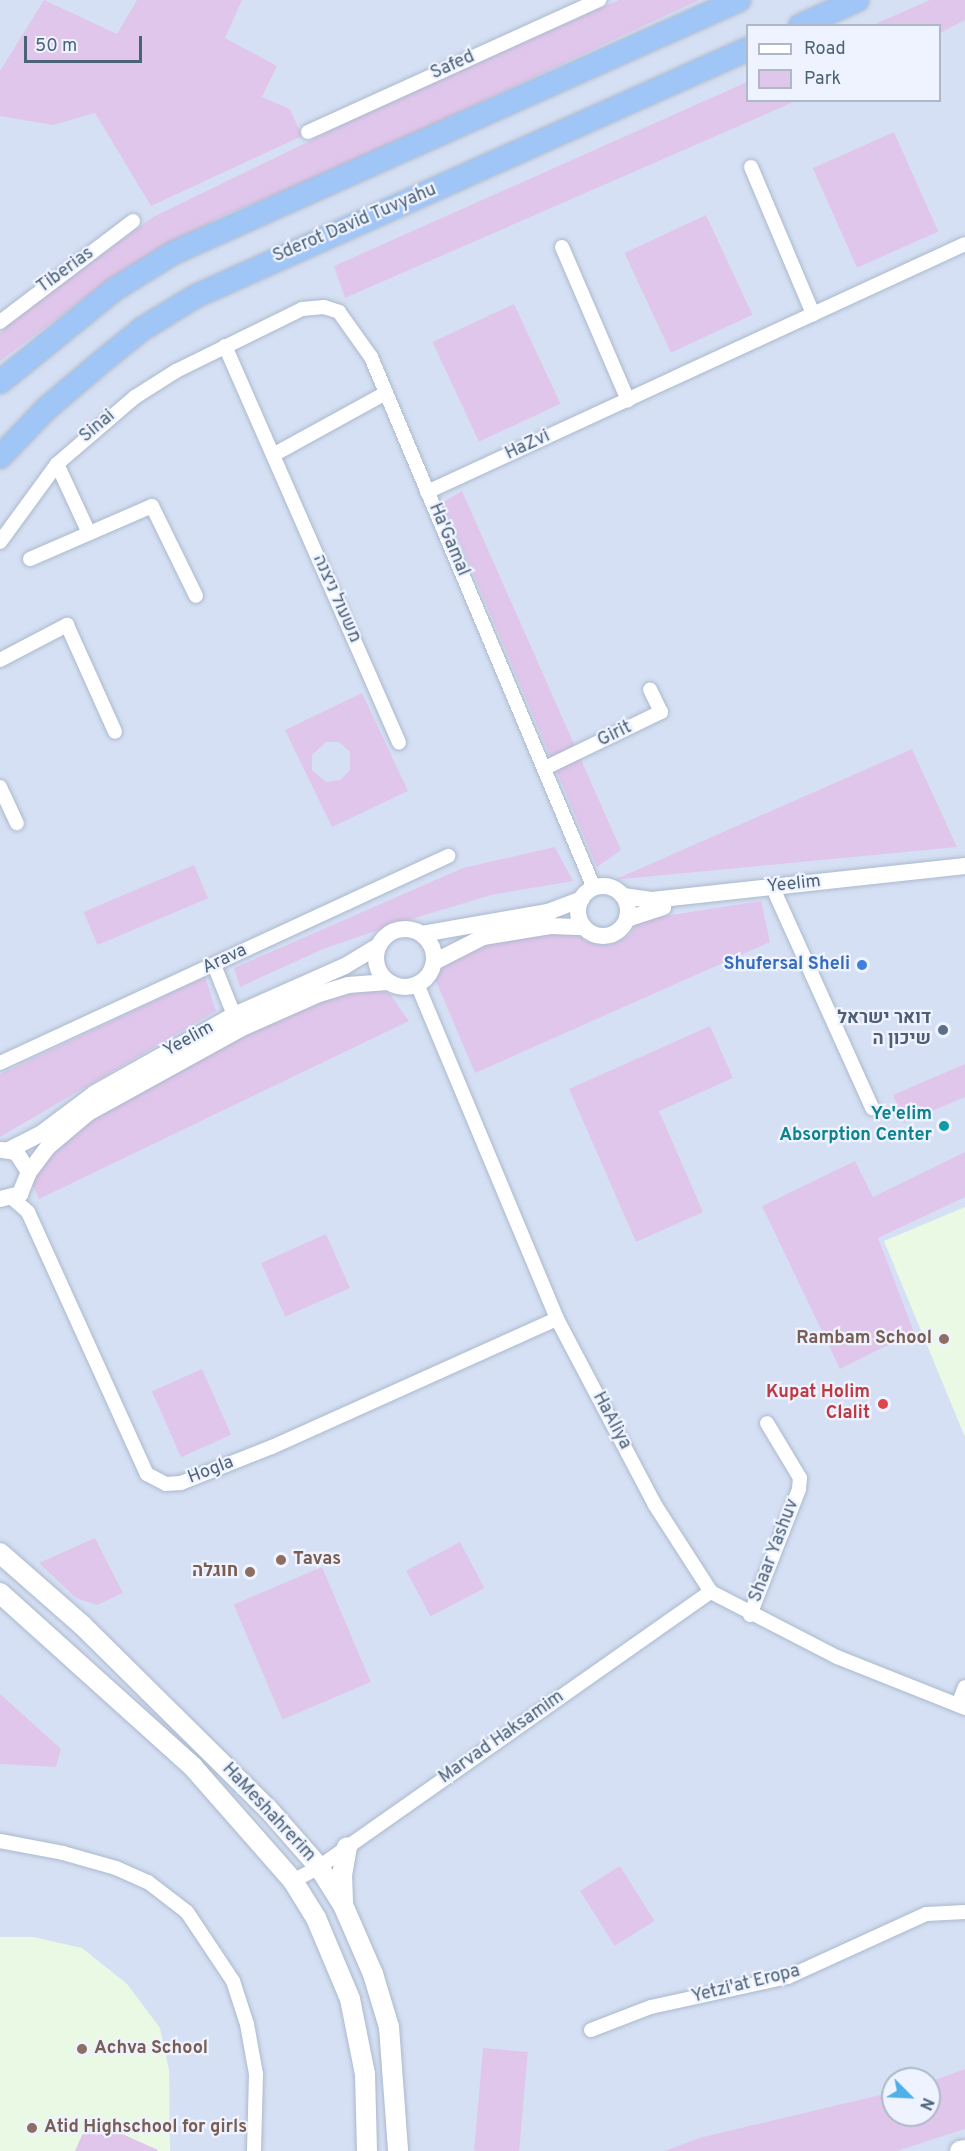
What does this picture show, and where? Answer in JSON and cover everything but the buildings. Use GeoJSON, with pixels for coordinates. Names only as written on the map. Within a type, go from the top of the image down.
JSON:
{"type":"FeatureCollection","features":[{"type":"Feature","properties":{"kind":"highway"},"geometry":{"type":"LineString","coordinates":[[0,382],[115,289],[173,253],[739,0]]}},
{"type":"Feature","properties":{"kind":"highway"},"geometry":{"type":"LineString","coordinates":[[804,24],[857,0]]}},
{"type":"Feature","properties":{"kind":"highway","name":"Sderot David Tuvyahu"},"geometry":{"type":"LineString","coordinates":[[0,456],[47,408],[105,358],[142,328],[196,296],[746,49]]}},
{"type":"Feature","properties":{"kind":"main road","name":"HaMeshahrerim"},"geometry":{"type":"LineString","coordinates":[[0,1553],[82,1624],[270,1810],[319,1868],[343,1905],[373,1974],[389,2027],[398,2151]]}},
{"type":"Feature","properties":{"kind":"main road","name":"HaMeshahrerim"},"geometry":{"type":"LineString","coordinates":[[0,1593],[193,1767],[293,1881],[316,1918],[350,1999],[364,2074],[367,2151]]}},
{"type":"Feature","properties":{"kind":"main road"},"geometry":{"type":"LineString","coordinates":[[343,1905],[342,1875],[347,1847]]}},
{"type":"Feature","properties":{"kind":"main road"},"geometry":{"type":"LineString","coordinates":[[960,2151],[965,2150]]}},
{"type":"Feature","properties":{"kind":"street","name":"Safed"},"geometry":{"type":"LineString","coordinates":[[308,132],[598,0]]}},
{"type":"Feature","properties":{"kind":"street"},"geometry":{"type":"LineString","coordinates":[[751,167],[813,314]]}},
{"type":"Feature","properties":{"kind":"street","name":"Tiberias"},"geometry":{"type":"LineString","coordinates":[[0,322],[133,221]]}},
{"type":"Feature","properties":{"kind":"street","name":"HaZvi"},"geometry":{"type":"LineString","coordinates":[[428,492],[965,244]]}},
{"type":"Feature","properties":{"kind":"street"},"geometry":{"type":"LineString","coordinates":[[562,247],[627,400]]}},
{"type":"Feature","properties":{"kind":"street","name":"Ha'Gamal"},"geometry":{"type":"LineString","coordinates":[[225,345],[302,309],[324,307],[348,320],[371,357],[545,768],[588,893]]}},
{"type":"Feature","properties":{"kind":"street","name":"משעול ניצנה"},"geometry":{"type":"LineString","coordinates":[[225,345],[399,743]]}},
{"type":"Feature","properties":{"kind":"street","name":"Sinai"},"geometry":{"type":"LineString","coordinates":[[0,542],[57,464],[135,397],[225,345]]}},
{"type":"Feature","properties":{"kind":"street"},"geometry":{"type":"LineString","coordinates":[[273,455],[386,393]]}},
{"type":"Feature","properties":{"kind":"street"},"geometry":{"type":"LineString","coordinates":[[57,464],[89,533]]}},
{"type":"Feature","properties":{"kind":"street"},"geometry":{"type":"LineString","coordinates":[[30,559],[152,506],[196,596]]}},
{"type":"Feature","properties":{"kind":"street"},"geometry":{"type":"LineString","coordinates":[[0,659],[67,625],[115,732]]}},
{"type":"Feature","properties":{"kind":"street","name":"Girit"},"geometry":{"type":"LineString","coordinates":[[545,768],[661,712],[650,689]]}},
{"type":"Feature","properties":{"kind":"street"},"geometry":{"type":"LineString","coordinates":[[0,787],[17,823]]}},
{"type":"Feature","properties":{"kind":"street","name":"Arava"},"geometry":{"type":"LineString","coordinates":[[0,1063],[449,856]]}},
{"type":"Feature","properties":{"kind":"street","name":"Yeelim"},"geometry":{"type":"LineString","coordinates":[[623,896],[652,900],[965,866]]}},
{"type":"Feature","properties":{"kind":"street","name":"Yeelim"},"geometry":{"type":"LineString","coordinates":[[627,919],[653,908],[965,876]]}},
{"type":"Feature","properties":{"kind":"street"},"geometry":{"type":"LineString","coordinates":[[422,934],[432,947],[434,962],[428,975],[417,984],[402,987],[388,982],[376,963],[378,946],[397,930],[422,934],[548,912],[588,893],[610,887],[623,896],[627,919],[617,932],[606,936],[593,934],[584,927],[579,915],[588,893]]}},
{"type":"Feature","properties":{"kind":"street","name":"Yeelim"},"geometry":{"type":"LineString","coordinates":[[776,895],[872,1108]]}},
{"type":"Feature","properties":{"kind":"street"},"geometry":{"type":"LineString","coordinates":[[434,962],[483,937],[550,926],[584,927]]}},
{"type":"Feature","properties":{"kind":"street","name":"Yeelim"},"geometry":{"type":"LineString","coordinates":[[4,1150],[42,1133],[95,1093],[234,1015],[345,966],[378,946]]}},
{"type":"Feature","properties":{"kind":"street"},"geometry":{"type":"LineString","coordinates":[[214,965],[234,1015]]}},
{"type":"Feature","properties":{"kind":"street","name":"Yeelim"},"geometry":{"type":"LineString","coordinates":[[6,1198],[25,1188],[29,1172],[48,1147],[88,1113],[240,1029],[329,991],[368,982],[388,982]]}},
{"type":"Feature","properties":{"kind":"street","name":"HaAliya"},"geometry":{"type":"LineString","coordinates":[[417,984],[557,1319],[655,1505],[711,1592],[750,1615],[837,1657],[961,1707]]}},
{"type":"Feature","properties":{"kind":"street"},"geometry":{"type":"LineString","coordinates":[[4,1150],[23,1157],[29,1172]]}},
{"type":"Feature","properties":{"kind":"street","name":"Hogla"},"geometry":{"type":"LineString","coordinates":[[6,1198],[28,1212],[147,1474],[166,1484],[181,1483],[272,1447],[557,1319]]}},
{"type":"Feature","properties":{"kind":"street","name":"Shaar Yashuv"},"geometry":{"type":"LineString","coordinates":[[750,1615],[799,1489],[800,1478],[767,1423]]}},
{"type":"Feature","properties":{"kind":"street","name":"Marvad Haksamim"},"geometry":{"type":"LineString","coordinates":[[293,1881],[319,1868],[711,1592]]}},
{"type":"Feature","properties":{"kind":"street"},"geometry":{"type":"LineString","coordinates":[[961,1707],[965,1688]]}},
{"type":"Feature","properties":{"kind":"street"},"geometry":{"type":"LineString","coordinates":[[0,1841],[63,1853],[116,1868],[148,1882],[187,1912],[233,1981],[247,2024],[256,2074],[254,2151]]}},
{"type":"Feature","properties":{"kind":"street","name":"Yetzi'at Eropa"},"geometry":{"type":"LineString","coordinates":[[591,2030],[651,2007],[788,1977],[926,1914],[965,1912]]}},
{"type":"Feature","properties":{"kind":"shaded area"},"geometry":{"type":"Polygon","coordinates":[[[0,0],[965,0],[965,2151],[0,2151],[0,0]]]}},
{"type":"Feature","properties":{"kind":"shaded area","name":"Rambam School"},"geometry":{"type":"Polygon","coordinates":[[[965,1207],[965,1437],[884,1241],[965,1207]]]}},
{"type":"Feature","properties":{"kind":"shaded area","name":"Achva School"},"geometry":{"type":"Polygon","coordinates":[[[0,1937],[33,1937],[82,1948],[127,1984],[160,2028],[169,2070],[170,2151],[0,2151],[0,1937]]]}},
{"type":"Feature","properties":{"kind":"green space"},"geometry":{"type":"Polygon","coordinates":[[[44,0],[117,34],[137,0],[242,0],[225,38],[277,66],[262,97],[290,109],[302,136],[151,206],[95,113],[53,125],[0,116],[0,71],[44,0]]]}},
{"type":"Feature","properties":{"kind":"green space"},"geometry":{"type":"Polygon","coordinates":[[[619,0],[699,0],[342,167],[220,217],[108,281],[0,361],[0,333],[13,320],[153,217],[376,109],[619,0]]]}},
{"type":"Feature","properties":{"kind":"green space"},"geometry":{"type":"Polygon","coordinates":[[[930,0],[965,0],[965,20],[941,32],[941,24],[875,24],[930,0]]]}},
{"type":"Feature","properties":{"kind":"green space"},"geometry":{"type":"Polygon","coordinates":[[[746,82],[746,102],[794,102],[345,298],[334,266],[746,82]]]}},
{"type":"Feature","properties":{"kind":"green space"},"geometry":{"type":"Polygon","coordinates":[[[894,132],[938,232],[857,268],[813,168],[894,132]]]}},
{"type":"Feature","properties":{"kind":"green space"},"geometry":{"type":"Polygon","coordinates":[[[706,215],[752,315],[671,353],[624,253],[706,215]]]}},
{"type":"Feature","properties":{"kind":"green space"},"geometry":{"type":"Polygon","coordinates":[[[514,304],[560,404],[479,442],[432,342],[514,304]]]}},
{"type":"Feature","properties":{"kind":"green space"},"geometry":{"type":"Polygon","coordinates":[[[462,491],[621,850],[597,867],[443,502],[462,491]]]}},
{"type":"Feature","properties":{"kind":"green space"},"geometry":{"type":"Polygon","coordinates":[[[362,693],[408,791],[332,827],[285,730],[362,693]],[[326,742],[312,755],[312,770],[326,782],[340,780],[350,770],[350,752],[339,742],[326,742]]]}},
{"type":"Feature","properties":{"kind":"green space"},"geometry":{"type":"Polygon","coordinates":[[[912,749],[957,847],[614,880],[912,749]]]}},
{"type":"Feature","properties":{"kind":"green space"},"geometry":{"type":"Polygon","coordinates":[[[555,847],[573,881],[491,895],[402,922],[323,949],[240,987],[234,968],[463,868],[555,847]]]}},
{"type":"Feature","properties":{"kind":"green space"},"geometry":{"type":"Polygon","coordinates":[[[194,865],[208,898],[98,945],[84,912],[194,865]]]}},
{"type":"Feature","properties":{"kind":"green space"},"geometry":{"type":"Polygon","coordinates":[[[761,901],[770,942],[475,1073],[433,974],[439,962],[452,950],[573,930],[585,941],[611,945],[630,935],[639,920],[761,901]]]}},
{"type":"Feature","properties":{"kind":"green space"},"geometry":{"type":"Polygon","coordinates":[[[205,977],[216,1011],[0,1137],[0,1074],[205,977]]]}},
{"type":"Feature","properties":{"kind":"green space"},"geometry":{"type":"Polygon","coordinates":[[[372,986],[390,994],[409,1021],[39,1199],[25,1168],[79,1128],[236,1040],[345,990],[372,986]]]}},
{"type":"Feature","properties":{"kind":"green space"},"geometry":{"type":"Polygon","coordinates":[[[710,1026],[733,1078],[659,1111],[703,1212],[636,1242],[569,1089],[710,1026]]]}},
{"type":"Feature","properties":{"kind":"green space"},"geometry":{"type":"Polygon","coordinates":[[[965,1064],[965,1097],[904,1123],[893,1095],[965,1064]]]}},
{"type":"Feature","properties":{"kind":"green space"},"geometry":{"type":"Polygon","coordinates":[[[965,1152],[965,1197],[878,1238],[914,1332],[840,1369],[762,1206],[855,1161],[873,1197],[965,1152]]]}},
{"type":"Feature","properties":{"kind":"green space"},"geometry":{"type":"Polygon","coordinates":[[[326,1234],[350,1288],[285,1317],[261,1263],[326,1234]]]}},
{"type":"Feature","properties":{"kind":"green space"},"geometry":{"type":"Polygon","coordinates":[[[202,1369],[231,1435],[181,1457],[152,1391],[202,1369]]]}},
{"type":"Feature","properties":{"kind":"green space"},"geometry":{"type":"Polygon","coordinates":[[[95,1538],[123,1593],[97,1605],[76,1598],[39,1563],[95,1538]]]}},
{"type":"Feature","properties":{"kind":"green space"},"geometry":{"type":"Polygon","coordinates":[[[460,1542],[484,1588],[431,1617],[406,1571],[460,1542]]]}},
{"type":"Feature","properties":{"kind":"green space"},"geometry":{"type":"Polygon","coordinates":[[[322,1567],[371,1682],[282,1720],[234,1605],[322,1567]]]}},
{"type":"Feature","properties":{"kind":"green space"},"geometry":{"type":"Polygon","coordinates":[[[0,1694],[61,1749],[56,1767],[0,1764],[0,1694]]]}},
{"type":"Feature","properties":{"kind":"green space"},"geometry":{"type":"Polygon","coordinates":[[[620,1866],[654,1921],[615,1946],[580,1891],[620,1866]]]}},
{"type":"Feature","properties":{"kind":"green space"},"geometry":{"type":"Polygon","coordinates":[[[483,2048],[528,2052],[519,2151],[474,2151],[483,2048]]]}},
{"type":"Feature","properties":{"kind":"green space"},"geometry":{"type":"Polygon","coordinates":[[[965,2069],[965,2129],[897,2151],[665,2151],[699,2138],[881,2095],[881,2127],[941,2127],[941,2078],[965,2069]]]}},
{"type":"Feature","properties":{"kind":"green space"},"geometry":{"type":"Polygon","coordinates":[[[89,2119],[158,2150],[75,2151],[89,2119]]]}},
{"type":"Feature","properties":{"kind":"place","name":"Shufersal Sheli"},"geometry":{"type":"Point","coordinates":[862,965]}},
{"type":"Feature","properties":{"kind":"place","name":"דואר ישראל שיכון ה"},"geometry":{"type":"Point","coordinates":[943,1030]}},
{"type":"Feature","properties":{"kind":"place","name":"Ye'elim Absorption Center"},"geometry":{"type":"Point","coordinates":[944,1126]}},
{"type":"Feature","properties":{"kind":"place","name":"Rambam School"},"geometry":{"type":"Point","coordinates":[944,1339]}},
{"type":"Feature","properties":{"kind":"place","name":"Kupat Holim Clalit"},"geometry":{"type":"Point","coordinates":[883,1404]}},
{"type":"Feature","properties":{"kind":"place","name":"Tavas"},"geometry":{"type":"Point","coordinates":[281,1560]}},
{"type":"Feature","properties":{"kind":"place","name":"חוגלה"},"geometry":{"type":"Point","coordinates":[250,1572]}},
{"type":"Feature","properties":{"kind":"place","name":"Achva School"},"geometry":{"type":"Point","coordinates":[82,2049]}},
{"type":"Feature","properties":{"kind":"place","name":"Atid Highschool for girls"},"geometry":{"type":"Point","coordinates":[32,2128]}}]}
